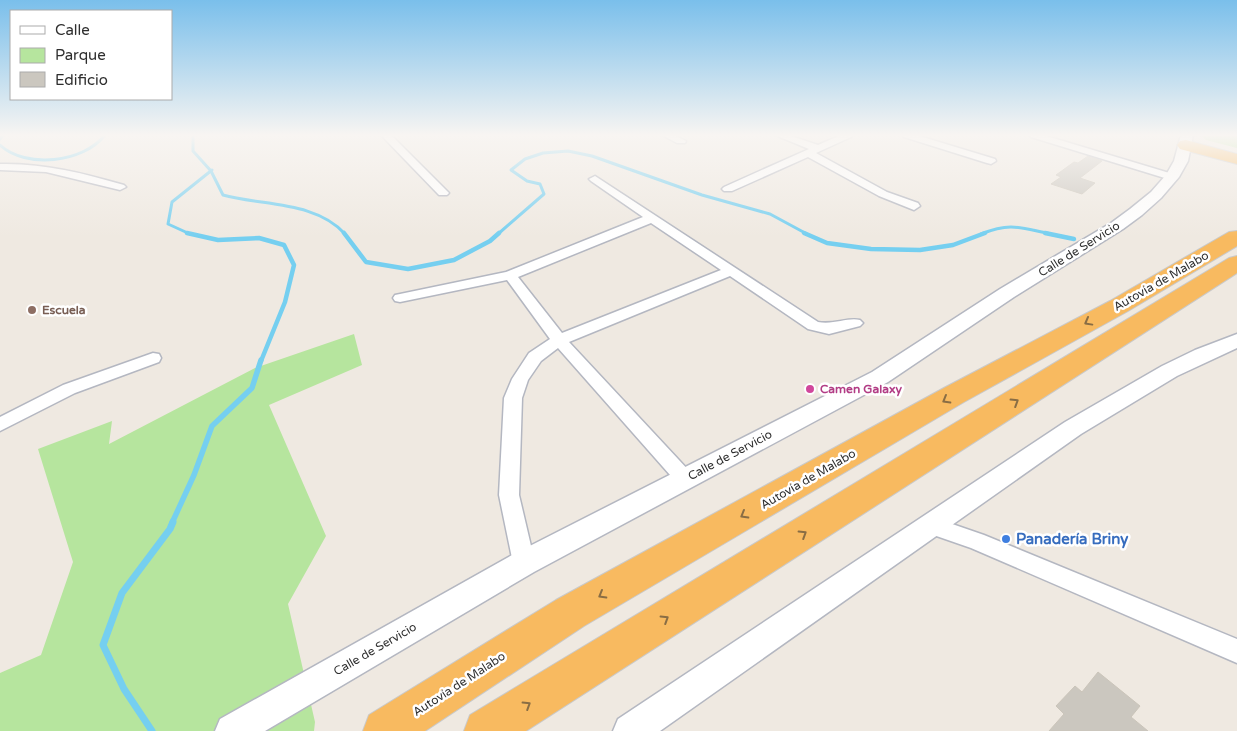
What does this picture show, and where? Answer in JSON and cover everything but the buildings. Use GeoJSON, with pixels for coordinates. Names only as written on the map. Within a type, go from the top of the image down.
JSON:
{"type":"FeatureCollection","features":[{"type":"Feature","properties":{"kind":"highway","name":"Autovía de Malabo"},"geometry":{"type":"LineString","coordinates":[[385,731],[570,613],[954,395],[1119,306],[1237,237]]}},
{"type":"Feature","properties":{"kind":"highway","name":"Autovía de Malabo"},"geometry":{"type":"LineString","coordinates":[[486,731],[1237,264]]}},
{"type":"Feature","properties":{"kind":"street"},"geometry":{"type":"LineString","coordinates":[[43,169],[88,178],[120,187]]}},
{"type":"Feature","properties":{"kind":"street"},"geometry":{"type":"LineString","coordinates":[[420,169],[443,193]]}},
{"type":"Feature","properties":{"kind":"street"},"geometry":{"type":"LineString","coordinates":[[728,189],[772,169]]}},
{"type":"Feature","properties":{"kind":"street"},"geometry":{"type":"LineString","coordinates":[[842,169],[883,194],[914,206]]}},
{"type":"Feature","properties":{"kind":"street"},"geometry":{"type":"LineString","coordinates":[[1147,169],[1172,177]]}},
{"type":"Feature","properties":{"kind":"street","name":"Calle de Servicio"},"geometry":{"type":"LineString","coordinates":[[232,731],[524,563],[880,377],[1007,293],[1117,226],[1156,195],[1172,177],[1175,169]]}},
{"type":"Feature","properties":{"kind":"street"},"geometry":{"type":"LineString","coordinates":[[595,179],[813,326],[829,329],[855,323]]}},
{"type":"Feature","properties":{"kind":"street"},"geometry":{"type":"LineString","coordinates":[[400,298],[510,275],[652,218]]}},
{"type":"Feature","properties":{"kind":"street"},"geometry":{"type":"LineString","coordinates":[[524,563],[509,495],[513,398],[520,379],[535,357],[559,340],[730,271]]}},
{"type":"Feature","properties":{"kind":"street"},"geometry":{"type":"LineString","coordinates":[[510,275],[559,340],[685,479]]}},
{"type":"Feature","properties":{"kind":"street"},"geometry":{"type":"LineString","coordinates":[[630,731],[848,579],[1105,406],[1169,370],[1237,340]]}},
{"type":"Feature","properties":{"kind":"street"},"geometry":{"type":"LineString","coordinates":[[0,425],[69,389],[153,358]]}},
{"type":"Feature","properties":{"kind":"street"},"geometry":{"type":"LineString","coordinates":[[939,519],[977,541],[1237,652]]}},
{"type":"Feature","properties":{"kind":"green space"},"geometry":{"type":"Polygon","coordinates":[[[354,334],[362,365],[269,405],[326,536],[288,604],[315,722],[314,731],[0,731],[0,673],[41,655],[73,562],[38,449],[112,421],[109,444],[255,368],[354,334]]]}},
{"type":"Feature","properties":{"kind":"waterway"},"geometry":{"type":"LineString","coordinates":[[498,234],[544,194],[540,184],[527,181],[512,169]]}},
{"type":"Feature","properties":{"kind":"waterway"},"geometry":{"type":"LineString","coordinates":[[629,169],[702,195],[770,214],[807,234]]}},
{"type":"Feature","properties":{"kind":"waterway"},"geometry":{"type":"LineString","coordinates":[[189,233],[168,224],[172,202],[211,171]]}},
{"type":"Feature","properties":{"kind":"waterway"},"geometry":{"type":"LineString","coordinates":[[211,171],[223,195],[304,210],[333,223],[344,233]]}},
{"type":"Feature","properties":{"kind":"waterway"},"geometry":{"type":"LineString","coordinates":[[981,234],[1009,227],[1051,234]]}},
{"type":"Feature","properties":{"kind":"waterway"},"geometry":{"type":"LineString","coordinates":[[189,233],[218,240],[259,238],[284,245],[294,265],[285,302],[261,361]]}},
{"type":"Feature","properties":{"kind":"waterway"},"geometry":{"type":"LineString","coordinates":[[344,233],[366,262],[408,269],[454,260],[490,241],[499,233]]}},
{"type":"Feature","properties":{"kind":"waterway"},"geometry":{"type":"LineString","coordinates":[[804,233],[827,243],[871,249],[920,250],[953,245],[985,233]]}},
{"type":"Feature","properties":{"kind":"waterway"},"geometry":{"type":"LineString","coordinates":[[1045,233],[1074,239]]}},
{"type":"Feature","properties":{"kind":"waterway"},"geometry":{"type":"LineString","coordinates":[[172,523],[194,475],[212,426],[252,388],[261,360]]}},
{"type":"Feature","properties":{"kind":"waterway"},"geometry":{"type":"LineString","coordinates":[[152,731],[124,689],[103,645],[122,593],[170,529],[173,522]]}},
{"type":"Feature","properties":{"kind":"place","name":"Escuela"},"geometry":{"type":"Point","coordinates":[32,310]}},
{"type":"Feature","properties":{"kind":"place","name":"Camen Galaxy"},"geometry":{"type":"Point","coordinates":[810,389]}},
{"type":"Feature","properties":{"kind":"place","name":"Panadería Briny"},"geometry":{"type":"Point","coordinates":[1006,539]}}]}
